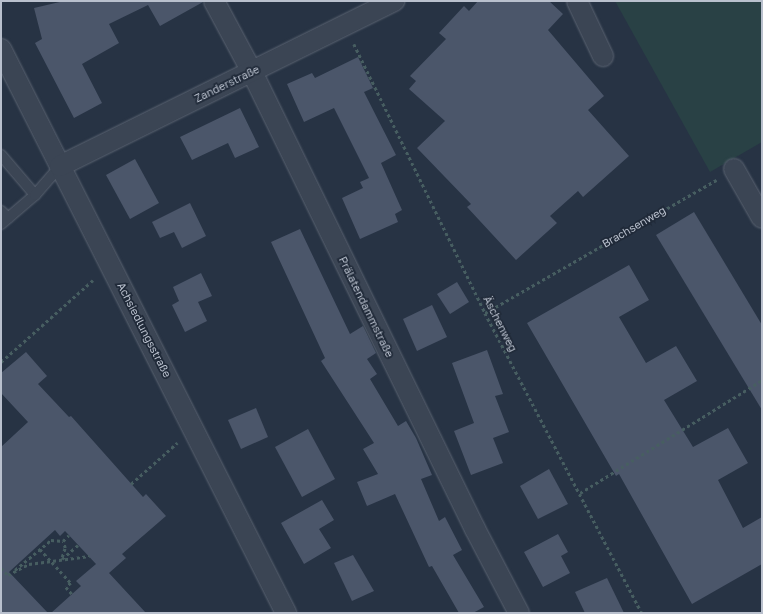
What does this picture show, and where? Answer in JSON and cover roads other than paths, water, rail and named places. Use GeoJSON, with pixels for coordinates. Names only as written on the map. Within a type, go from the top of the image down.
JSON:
{"type":"FeatureCollection","features":[{"type":"Feature","properties":{"kind":"street","name":"Prälatendammstraße"},"geometry":{"type":"LineString","coordinates":[[214,1],[252,72],[474,529],[519,613]]}},
{"type":"Feature","properties":{"kind":"street","name":"Zanderstraße"},"geometry":{"type":"LineString","coordinates":[[60,166],[394,1]]}},
{"type":"Feature","properties":{"kind":"street"},"geometry":{"type":"LineString","coordinates":[[577,1],[603,56]]}},
{"type":"Feature","properties":{"kind":"street","name":"Achsiedlungsstraße"},"geometry":{"type":"LineString","coordinates":[[1,49],[286,613]]}},
{"type":"Feature","properties":{"kind":"street"},"geometry":{"type":"LineString","coordinates":[[734,169],[762,218]]}},
{"type":"Feature","properties":{"kind":"lane"},"geometry":{"type":"LineString","coordinates":[[1,155],[35,195]]}},
{"type":"Feature","properties":{"kind":"lane"},"geometry":{"type":"LineString","coordinates":[[3,217],[35,195],[60,166]]}}]}
